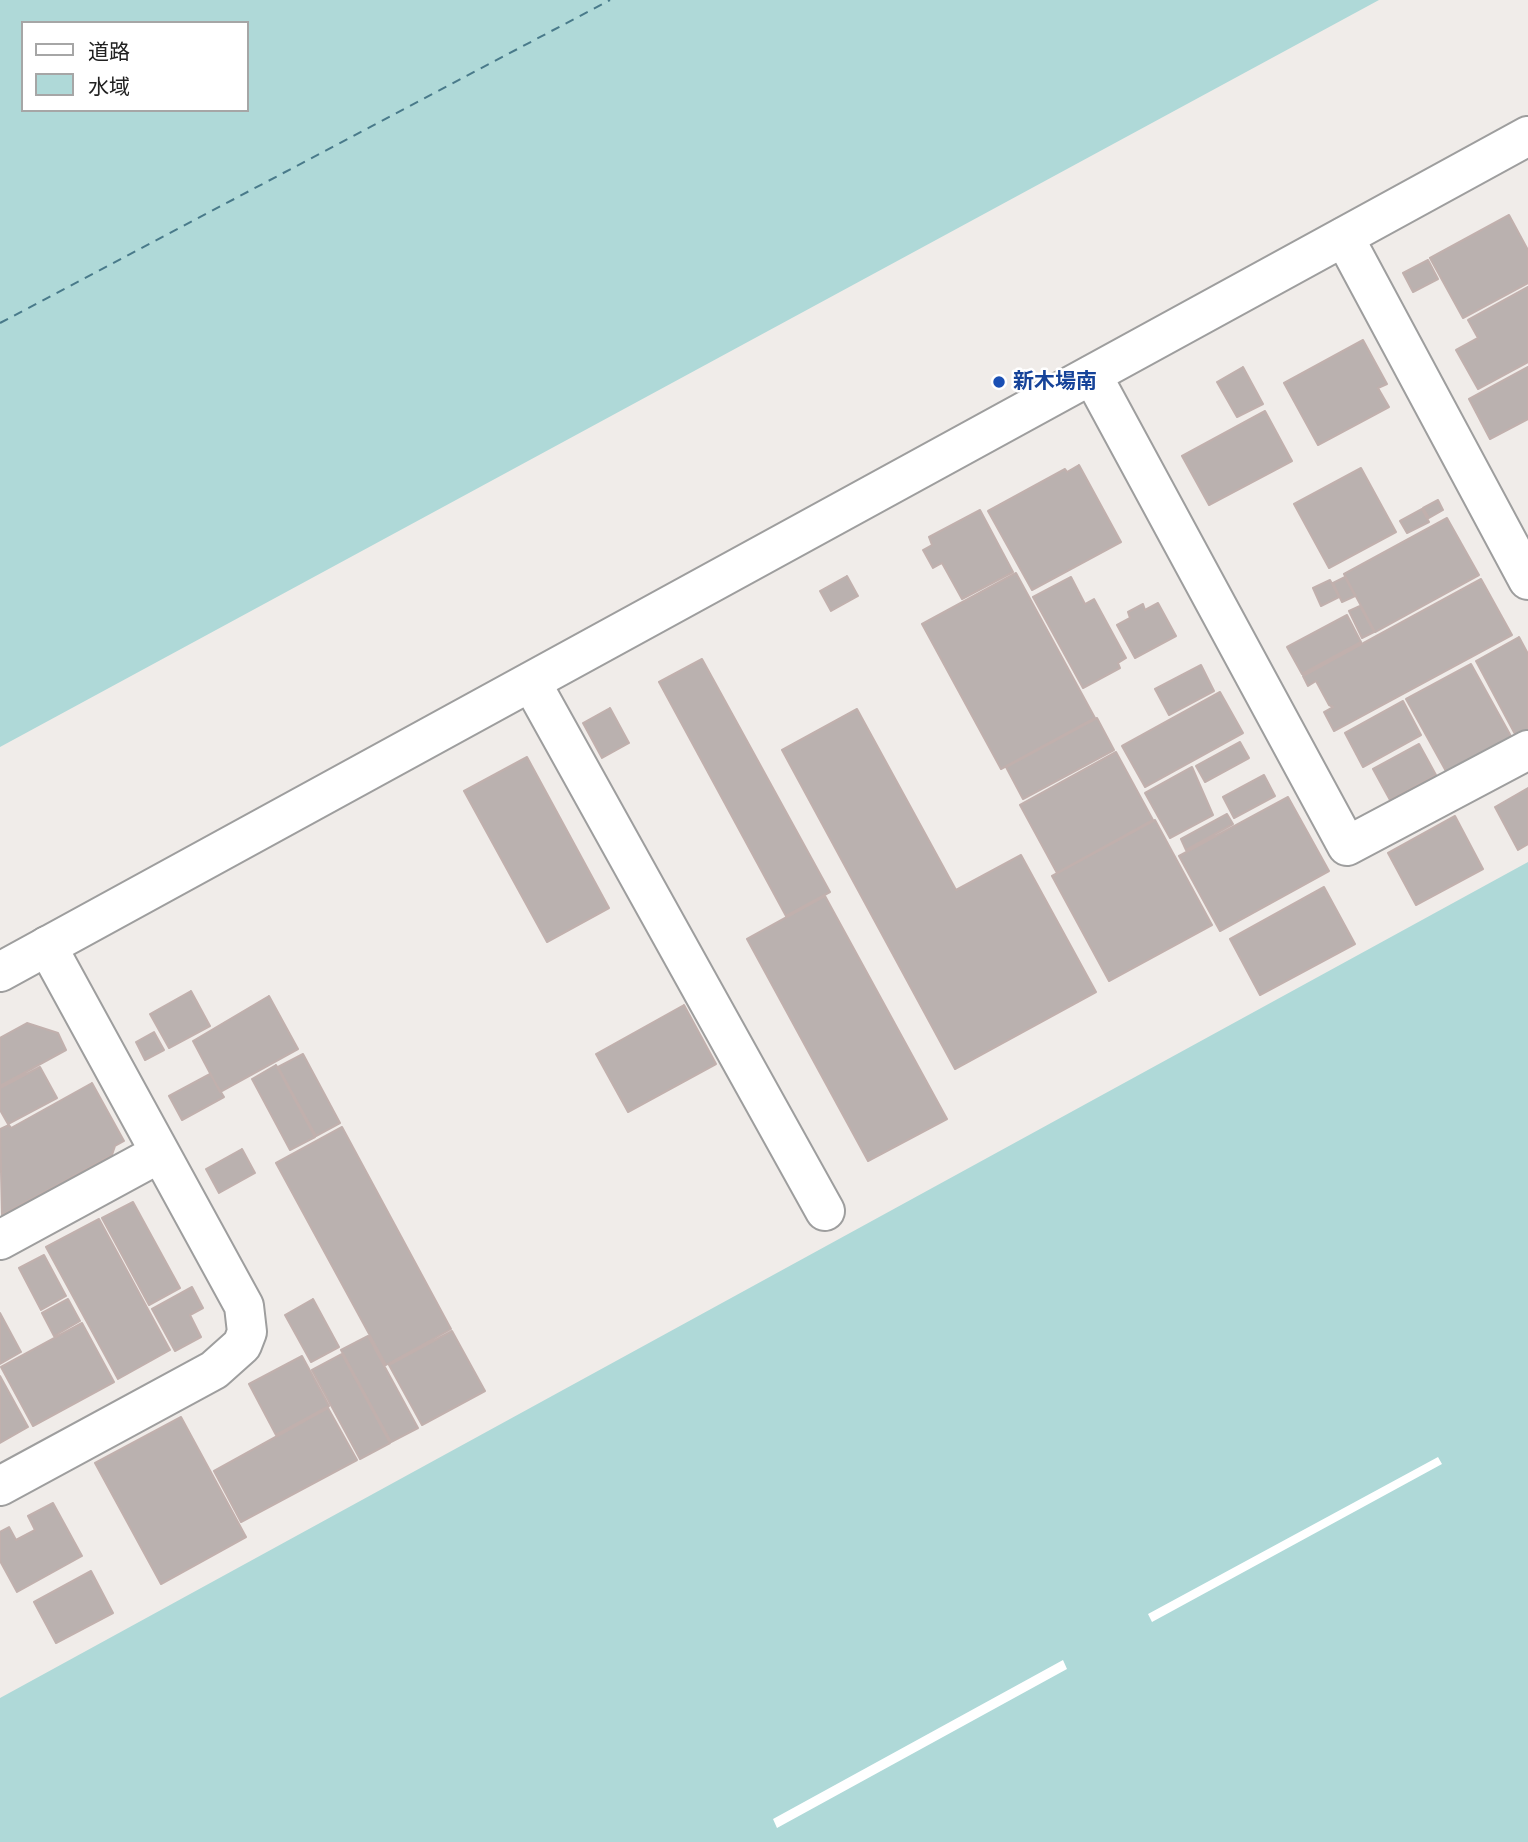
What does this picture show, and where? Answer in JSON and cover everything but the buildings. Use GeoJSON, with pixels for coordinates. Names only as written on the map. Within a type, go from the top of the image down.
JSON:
{"type":"FeatureCollection","features":[{"type":"Feature","properties":{"kind":"street"},"geometry":{"type":"LineString","coordinates":[[0,972],[1528,136]]}},
{"type":"Feature","properties":{"kind":"street"},"geometry":{"type":"LineString","coordinates":[[1343,237],[1528,580]]}},
{"type":"Feature","properties":{"kind":"street"},"geometry":{"type":"LineString","coordinates":[[1092,375],[1348,846],[1528,750]]}},
{"type":"Feature","properties":{"kind":"street"},"geometry":{"type":"LineString","coordinates":[[531,682],[825,1211]]}},
{"type":"Feature","properties":{"kind":"street"},"geometry":{"type":"LineString","coordinates":[[0,1486],[214,1370],[242,1346],[248,1318],[244,1306],[47,946]]}},
{"type":"Feature","properties":{"kind":"street"},"geometry":{"type":"LineString","coordinates":[[0,1240],[160,1153]]}},
{"type":"Feature","properties":{"kind":"water"},"geometry":{"type":"Polygon","coordinates":[[[0,0],[1379,0],[0,747],[0,0]]]}},
{"type":"Feature","properties":{"kind":"water"},"geometry":{"type":"Polygon","coordinates":[[[1528,862],[1528,1842],[0,1842],[0,1698],[1528,862]]]}},
{"type":"Feature","properties":{"kind":"pier"},"geometry":{"type":"Polygon","coordinates":[[[1438,1457],[1442,1464],[1152,1622],[1148,1614],[1438,1457]]]}},
{"type":"Feature","properties":{"kind":"pier"},"geometry":{"type":"Polygon","coordinates":[[[1063,1660],[1067,1669],[777,1828],[773,1819],[1063,1660]]]}},
{"type":"Feature","properties":{"kind":"ferry route"},"geometry":{"type":"LineString","coordinates":[[0,323],[610,0]]}},
{"type":"Feature","properties":{"kind":"place","name":"新木場南"},"geometry":{"type":"Point","coordinates":[999,382]}}]}
